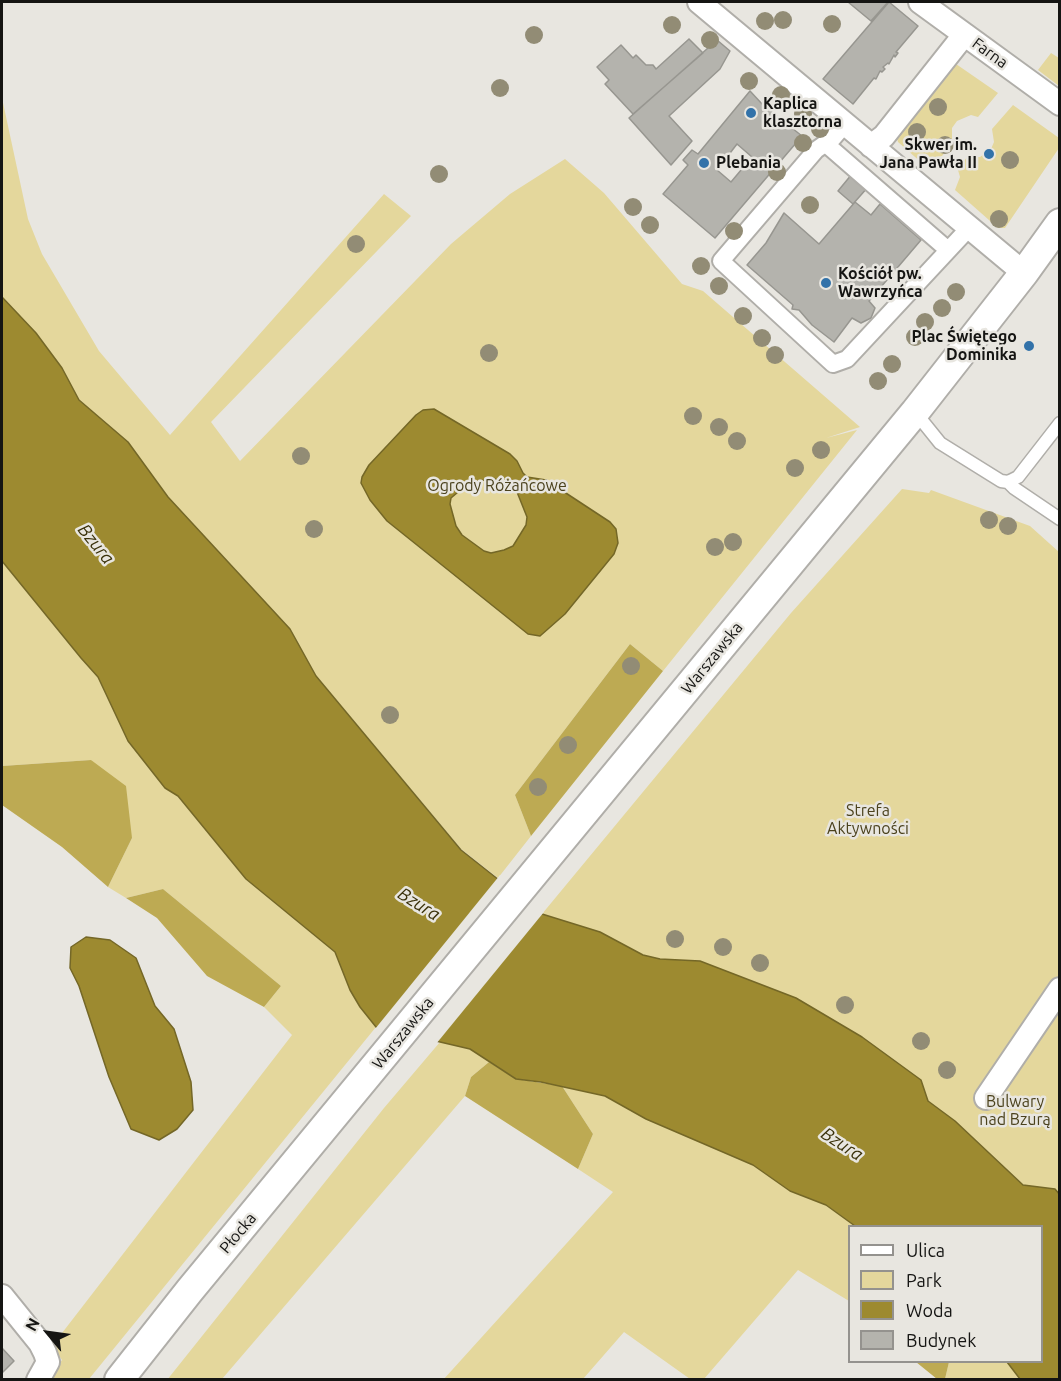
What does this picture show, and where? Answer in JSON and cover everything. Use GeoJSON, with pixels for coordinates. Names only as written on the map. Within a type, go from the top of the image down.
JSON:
{"type":"FeatureCollection","features":[{"type":"Feature","properties":{"kind":"street"},"geometry":{"type":"LineString","coordinates":[[699,2],[1024,273]]}},
{"type":"Feature","properties":{"kind":"street","name":"Farna"},"geometry":{"type":"LineString","coordinates":[[920,2],[1059,104]]}},
{"type":"Feature","properties":{"kind":"street"},"geometry":{"type":"LineString","coordinates":[[871,146],[885,136],[964,34]]}},
{"type":"Feature","properties":{"kind":"street"},"geometry":{"type":"LineString","coordinates":[[845,124],[833,138],[816,150],[721,261],[833,364],[847,359],[969,228]]}},
{"type":"Feature","properties":{"kind":"street"},"geometry":{"type":"LineString","coordinates":[[826,144],[948,250]]}},
{"type":"Feature","properties":{"kind":"street","name":"Warszawska"},"geometry":{"type":"LineString","coordinates":[[359,1087],[915,412],[1024,273],[1059,223]]}},
{"type":"Feature","properties":{"kind":"street"},"geometry":{"type":"LineString","coordinates":[[986,1098],[1059,989]]}},
{"type":"Feature","properties":{"kind":"street","name":"Płocka"},"geometry":{"type":"LineString","coordinates":[[120,1380],[190,1290],[359,1087]]}},
{"type":"Feature","properties":{"kind":"street"},"geometry":{"type":"LineString","coordinates":[[2,1296],[40,1343],[43,1371]]}},
{"type":"Feature","properties":{"kind":"lane"},"geometry":{"type":"LineString","coordinates":[[915,412],[940,443],[1001,481],[1008,482],[1059,519]]}},
{"type":"Feature","properties":{"kind":"lane"},"geometry":{"type":"LineString","coordinates":[[1008,482],[1018,477],[1059,423]]}},
{"type":"Feature","properties":{"kind":"green space"},"geometry":{"type":"Polygon","coordinates":[[[1051,53],[1059,58],[1059,86],[1038,70],[1051,53]]]}},
{"type":"Feature","properties":{"kind":"green space"},"geometry":{"type":"Polygon","coordinates":[[[956,64],[998,93],[978,117],[971,115],[957,121],[952,128],[952,143],[942,156],[929,159],[923,164],[898,142],[896,135],[956,64]]]}},
{"type":"Feature","properties":{"kind":"green space","name":"Ogrody Różańcowe"},"geometry":{"type":"Polygon","coordinates":[[[2,98],[28,219],[42,254],[99,351],[170,435],[384,194],[411,216],[211,422],[240,461],[451,244],[510,194],[565,159],[604,193],[682,284],[703,291],[860,427],[826,438],[857,430],[663,671],[630,644],[515,795],[531,836],[498,878],[461,849],[316,676],[290,629],[168,497],[128,442],[79,400],[62,368],[36,333],[2,297],[2,98]]]}},
{"type":"Feature","properties":{"kind":"green space"},"geometry":{"type":"Polygon","coordinates":[[[1013,105],[1059,138],[1059,148],[1005,228],[998,228],[955,190],[960,177],[958,170],[967,157],[980,157],[991,149],[994,142],[992,129],[1013,105]]]}},
{"type":"Feature","properties":{"kind":"green space","name":"Strefa Aktywności"},"geometry":{"type":"Polygon","coordinates":[[[902,489],[929,493],[931,490],[1030,526],[1059,552],[1059,1195],[1054,1189],[1023,1185],[955,1121],[928,1101],[921,1080],[700,961],[660,959],[643,955],[600,932],[542,914],[791,613],[902,489]]]}},
{"type":"Feature","properties":{"kind":"green space"},"geometry":{"type":"Polygon","coordinates":[[[2,561],[98,677],[128,741],[165,788],[178,796],[246,879],[335,952],[350,990],[376,1027],[89,1379],[48,1379],[62,1360],[52,1346],[292,1035],[264,1007],[281,986],[163,889],[126,898],[108,887],[132,838],[91,760],[2,766],[2,561]]]}},
{"type":"Feature","properties":{"kind":"green space"},"geometry":{"type":"Polygon","coordinates":[[[440,1042],[470,1049],[489,1062],[471,1077],[465,1096],[222,1379],[167,1380],[384,1108],[440,1042]]]}},
{"type":"Feature","properties":{"kind":"green space"},"geometry":{"type":"Polygon","coordinates":[[[562,1086],[605,1096],[646,1119],[753,1165],[790,1191],[826,1205],[854,1225],[848,1225],[848,1300],[798,1270],[704,1379],[690,1379],[624,1332],[583,1379],[443,1380],[613,1192],[578,1169],[593,1134],[562,1086]]]}},
{"type":"Feature","properties":{"kind":"green space"},"geometry":{"type":"Polygon","coordinates":[[[949,1363],[1008,1363],[1020,1379],[945,1379],[949,1363]]]}},
{"type":"Feature","properties":{"kind":"shaded area"},"geometry":{"type":"Polygon","coordinates":[[[630,644],[663,671],[531,836],[515,795],[630,644]]]}},
{"type":"Feature","properties":{"kind":"shaded area"},"geometry":{"type":"Polygon","coordinates":[[[91,760],[126,786],[132,838],[108,887],[62,847],[2,805],[2,766],[91,760]]]}},
{"type":"Feature","properties":{"kind":"shaded area"},"geometry":{"type":"Polygon","coordinates":[[[163,889],[281,986],[264,1007],[207,976],[157,918],[126,898],[163,889]]]}},
{"type":"Feature","properties":{"kind":"shaded area"},"geometry":{"type":"Polygon","coordinates":[[[489,1062],[516,1079],[562,1086],[593,1134],[578,1169],[465,1096],[471,1077],[489,1062]]]}},
{"type":"Feature","properties":{"kind":"shaded area"},"geometry":{"type":"Polygon","coordinates":[[[917,1363],[949,1363],[945,1379],[937,1379],[917,1363]]]}},
{"type":"Feature","properties":{"kind":"water","name":"Bzura"},"geometry":{"type":"Polygon","coordinates":[[[2,297],[36,333],[62,368],[79,400],[128,442],[168,497],[290,629],[316,676],[461,850],[542,914],[600,932],[643,955],[660,959],[700,961],[796,998],[862,1037],[921,1080],[928,1101],[955,1121],[1023,1185],[1055,1189],[1060,1195],[1059,1379],[1020,1379],[1008,1363],[1043,1363],[1043,1225],[854,1225],[826,1205],[790,1191],[753,1165],[646,1119],[605,1096],[516,1079],[470,1049],[376,1027],[350,990],[335,952],[246,879],[178,796],[165,788],[128,741],[98,677],[2,561],[2,297]]]}},
{"type":"Feature","properties":{"kind":"water"},"geometry":{"type":"Polygon","coordinates":[[[434,409],[510,454],[527,477],[546,480],[610,522],[616,529],[618,543],[614,554],[565,614],[540,636],[528,634],[387,521],[370,500],[361,483],[369,465],[423,410],[434,409]],[[493,478],[464,487],[451,498],[450,504],[456,526],[462,535],[484,551],[491,553],[513,546],[526,525],[527,517],[517,492],[493,478]]]}},
{"type":"Feature","properties":{"kind":"water"},"geometry":{"type":"Polygon","coordinates":[[[86,937],[110,940],[136,958],[155,1006],[174,1029],[191,1082],[193,1110],[177,1129],[159,1140],[131,1129],[109,1077],[79,986],[70,968],[71,947],[86,937]]]}},
{"type":"Feature","properties":{"kind":"pier"},"geometry":{"type":"Polygon","coordinates":[[[500,875],[544,912],[436,1044],[375,1029],[500,875]]]}},
{"type":"Feature","properties":{"kind":"building"},"geometry":{"type":"Polygon","coordinates":[[[848,2],[888,2],[871,21],[848,2]]]}},
{"type":"Feature","properties":{"kind":"building"},"geometry":{"type":"Polygon","coordinates":[[[889,2],[918,26],[896,52],[898,53],[895,57],[894,55],[889,64],[883,67],[885,69],[880,71],[876,79],[874,78],[853,104],[823,79],[889,2]]]}},
{"type":"Feature","properties":{"kind":"building"},"geometry":{"type":"Polygon","coordinates":[[[689,39],[703,53],[633,114],[605,84],[609,80],[597,67],[621,45],[633,58],[636,55],[646,65],[653,65],[656,69],[689,39]]]}},
{"type":"Feature","properties":{"kind":"building"},"geometry":{"type":"Polygon","coordinates":[[[717,40],[730,51],[720,69],[669,116],[692,141],[671,165],[629,118],[717,40]]]}},
{"type":"Feature","properties":{"kind":"building","name":"Plebania"},"geometry":{"type":"Polygon","coordinates":[[[750,91],[763,105],[802,136],[715,238],[663,194],[688,165],[683,160],[692,150],[698,154],[750,91]],[[737,144],[717,170],[731,182],[752,157],[737,144]]]}},
{"type":"Feature","properties":{"kind":"building"},"geometry":{"type":"Polygon","coordinates":[[[852,174],[868,187],[853,204],[838,191],[852,174]]]}},
{"type":"Feature","properties":{"kind":"building","name":"Kościół pw. Wawrzyńca"},"geometry":{"type":"Polygon","coordinates":[[[855,202],[871,215],[880,204],[921,240],[869,301],[875,308],[871,318],[861,323],[852,318],[834,342],[812,325],[799,310],[792,309],[793,305],[747,265],[766,243],[784,213],[819,244],[855,202]]]}},
{"type":"Feature","properties":{"kind":"building"},"geometry":{"type":"Polygon","coordinates":[[[2,1348],[14,1361],[3,1372],[2,1370],[2,1348]]]}},
{"type":"Feature","properties":{"kind":"place","name":"Kaplica klasztorna"},"geometry":{"type":"Point","coordinates":[751,113]}},
{"type":"Feature","properties":{"kind":"place","name":"Skwer im. Jana Pawła II"},"geometry":{"type":"Point","coordinates":[989,154]}},
{"type":"Feature","properties":{"kind":"place","name":"Plebania"},"geometry":{"type":"Point","coordinates":[704,163]}},
{"type":"Feature","properties":{"kind":"place","name":"Kościół pw. Wawrzyńca"},"geometry":{"type":"Point","coordinates":[826,283]}},
{"type":"Feature","properties":{"kind":"place","name":"Plac Świętego Dominika"},"geometry":{"type":"Point","coordinates":[1029,346]}},
{"type":"Feature","properties":{"kind":"park label","name":"Bulwary nad Bzurą"},"geometry":{"type":"Point","coordinates":[1015,1111]}}]}
